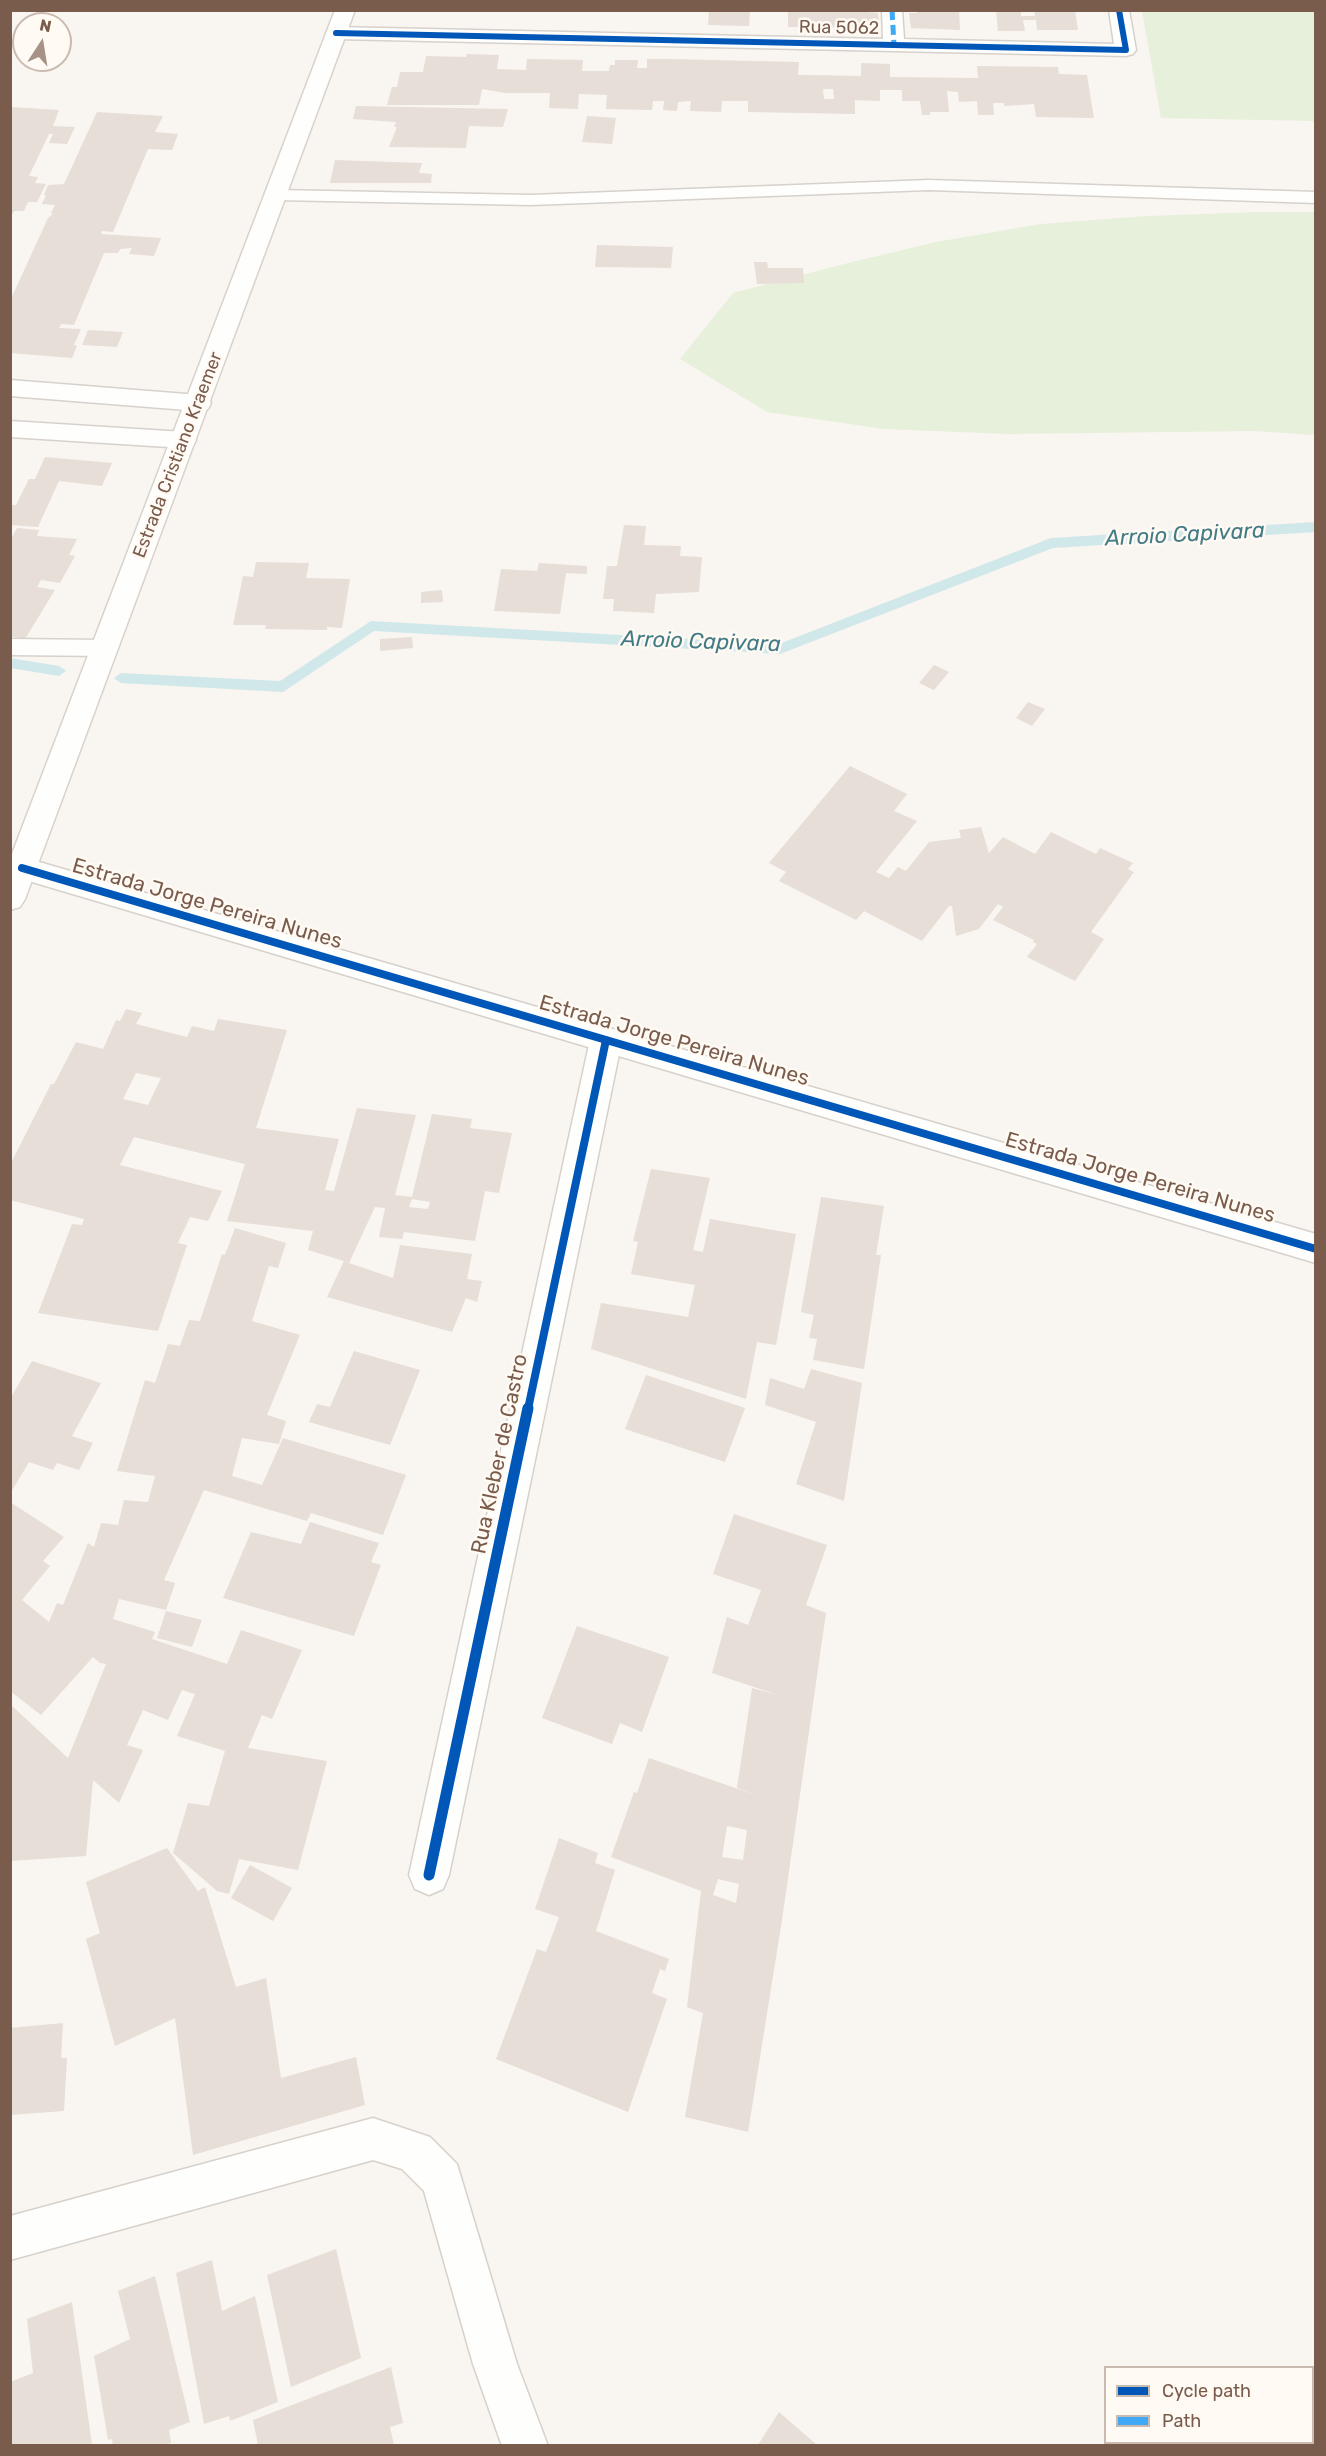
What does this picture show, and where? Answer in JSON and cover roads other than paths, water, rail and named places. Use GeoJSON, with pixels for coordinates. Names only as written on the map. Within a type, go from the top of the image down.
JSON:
{"type":"FeatureCollection","features":[{"type":"Feature","properties":{"kind":"street","name":"Estrada Cristiano Kraemer"},"geometry":{"type":"LineString","coordinates":[[10,898],[199,403],[345,10]]}},
{"type":"Feature","properties":{"kind":"street"},"geometry":{"type":"LineString","coordinates":[[892,10],[894,45]]}},
{"type":"Feature","properties":{"kind":"street","name":"Rua 5062"},"geometry":{"type":"LineString","coordinates":[[336,33],[1126,50],[1119,10]]}},
{"type":"Feature","properties":{"kind":"street"},"geometry":{"type":"LineString","coordinates":[[10,388],[199,403]]}},
{"type":"Feature","properties":{"kind":"street"},"geometry":{"type":"LineString","coordinates":[[10,429],[184,440]]}},
{"type":"Feature","properties":{"kind":"street","name":"Estrada Jorge Pereira Nunes"},"geometry":{"type":"LineString","coordinates":[[22,868],[1316,1249]]}},
{"type":"Feature","properties":{"kind":"street","name":"Rua Kleber de Castro"},"geometry":{"type":"LineString","coordinates":[[429,1875],[606,1040]]}},
{"type":"Feature","properties":{"kind":"street"},"geometry":{"type":"LineString","coordinates":[[10,2238],[373,2139],[415,2152],[442,2179],[495,2364],[525,2445]]}},
{"type":"Feature","properties":{"kind":"lane"},"geometry":{"type":"LineString","coordinates":[[276,195],[531,200],[929,184],[1316,198]]}},
{"type":"Feature","properties":{"kind":"lane"},"geometry":{"type":"LineString","coordinates":[[10,647],[105,648]]}},
{"type":"Feature","properties":{"kind":"waterway","name":"Arroio Capivara"},"geometry":{"type":"LineString","coordinates":[[121,678],[283,687],[371,626],[780,649],[1051,543],[1316,527]]}},
{"type":"Feature","properties":{"kind":"waterway","name":"Arroio Capivara"},"geometry":{"type":"LineString","coordinates":[[10,663],[59,671]]}}]}
